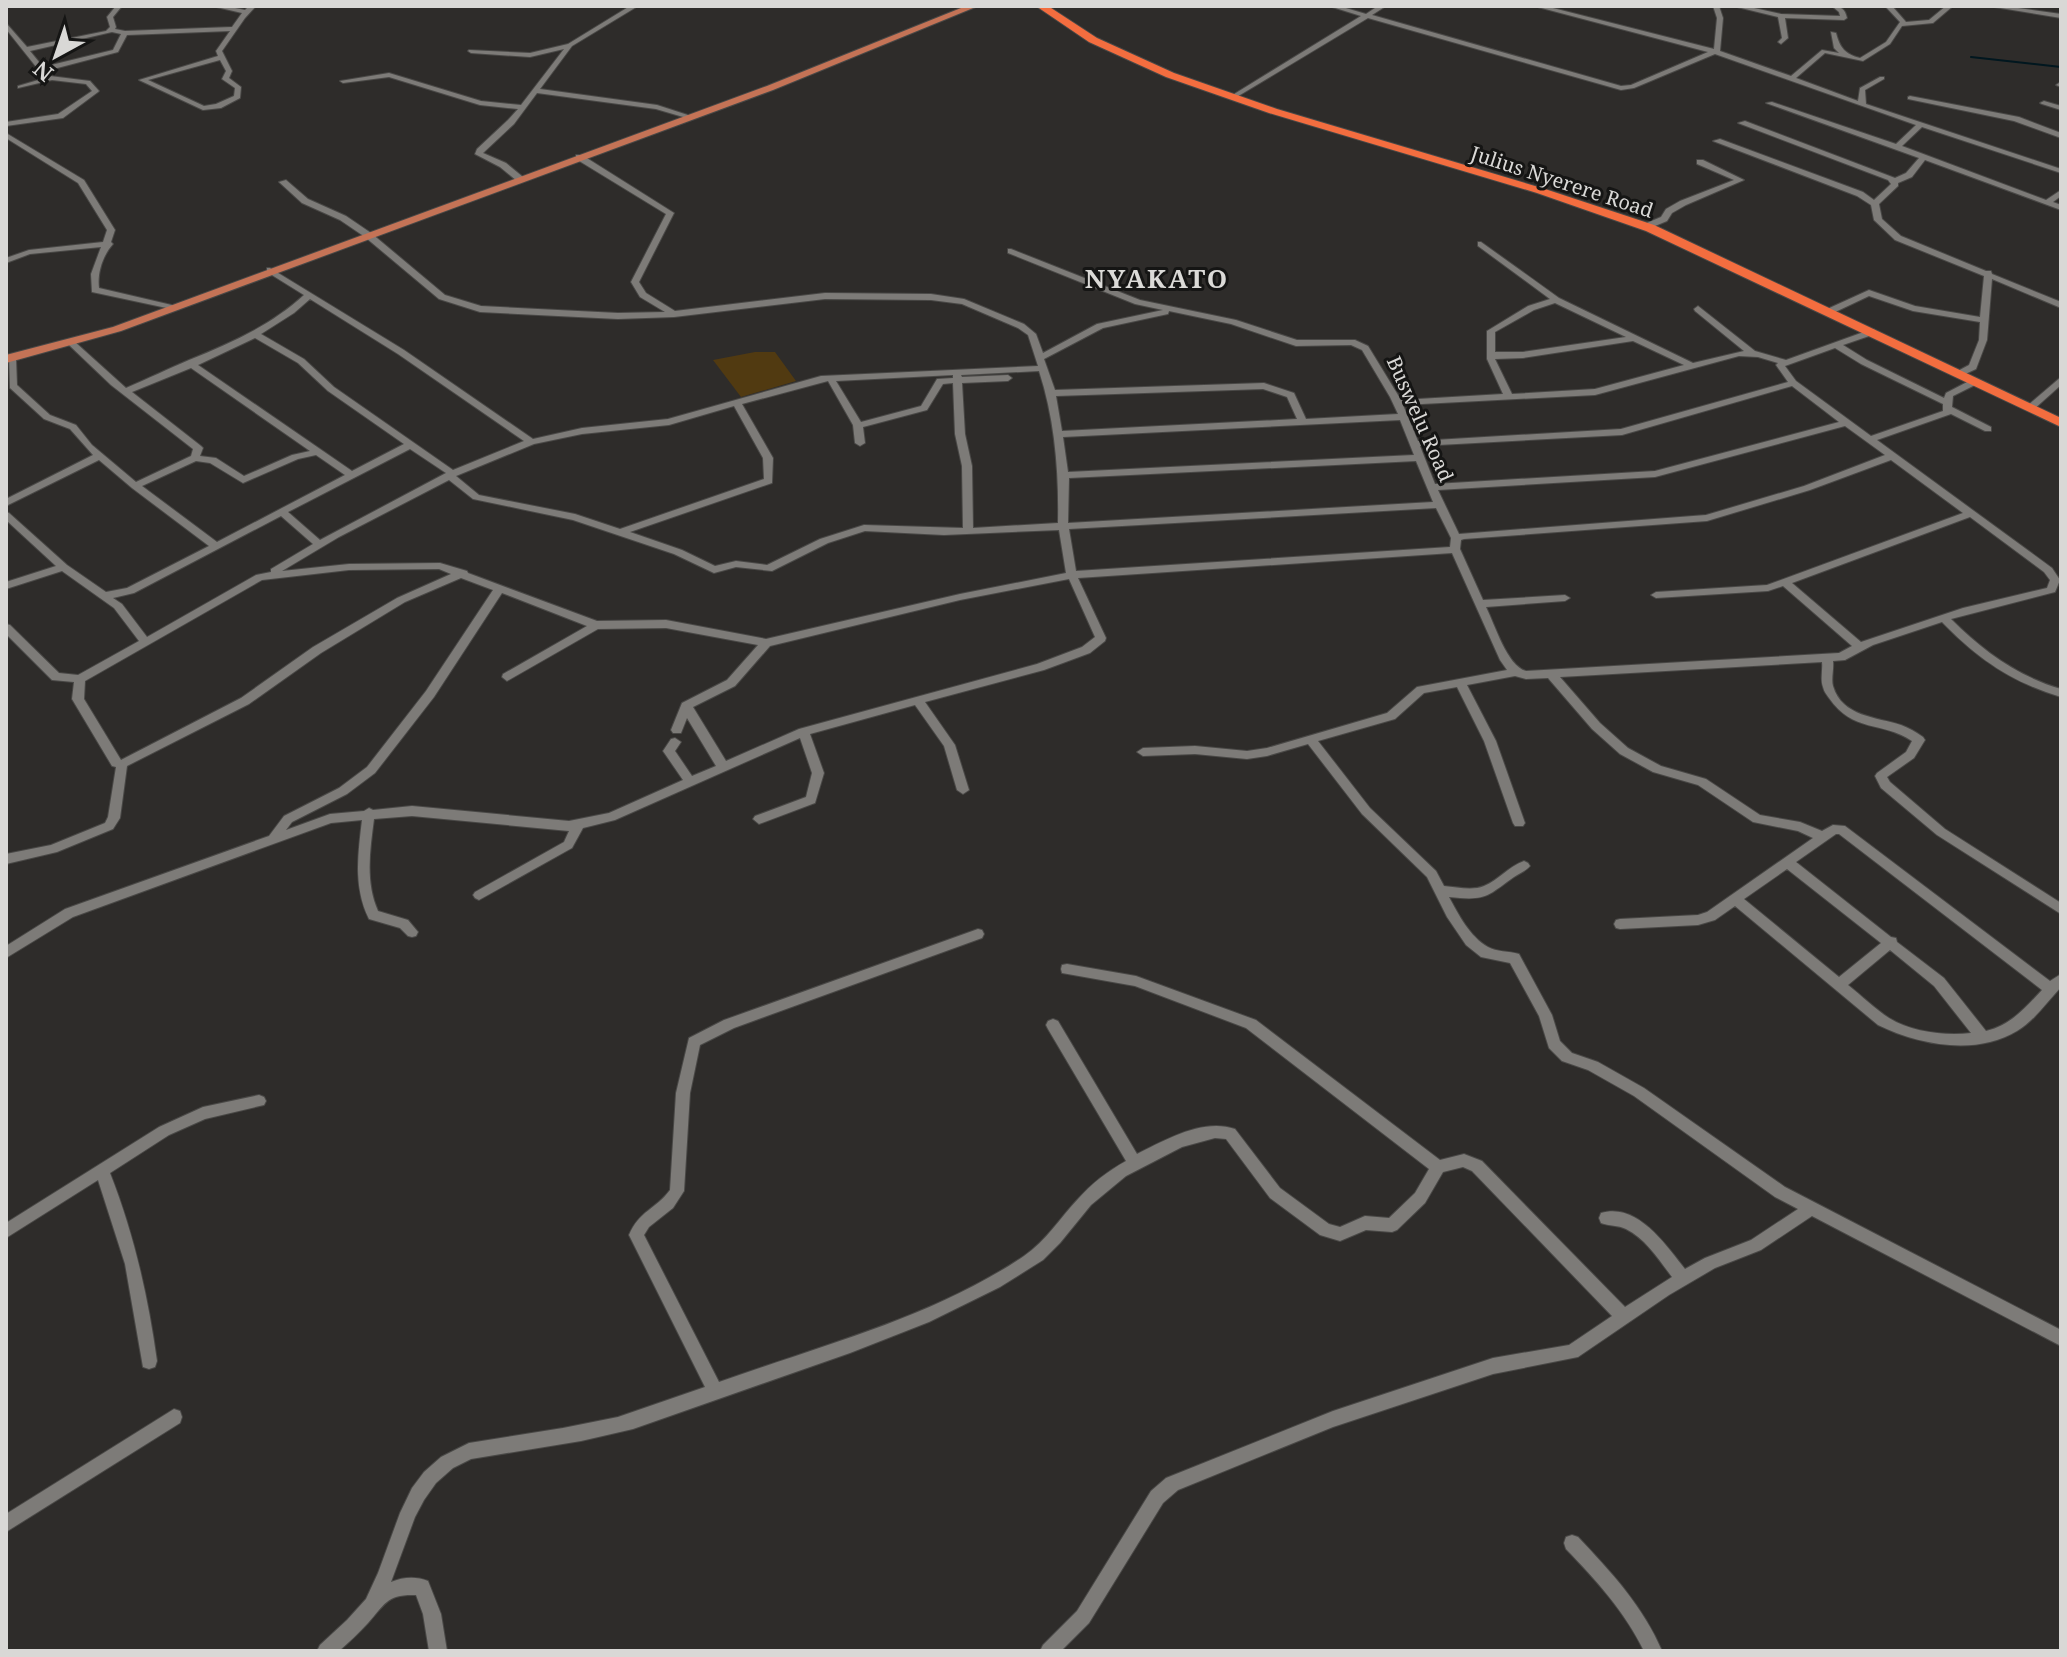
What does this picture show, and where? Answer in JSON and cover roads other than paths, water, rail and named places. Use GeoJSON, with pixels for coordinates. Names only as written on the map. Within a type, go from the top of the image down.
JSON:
{"type":"FeatureCollection","features":[{"type":"Feature","properties":{"kind":"highway","name":"Julius Nyerere Road"},"geometry":{"type":"LineString","coordinates":[[1041,6],[1093,40],[1127,57],[1233,97],[1541,191],[1645,227],[2061,423]]}},
{"type":"Feature","properties":{"kind":"main road"},"geometry":{"type":"LineString","coordinates":[[9,358],[72,344],[173,308],[690,117],[974,6]]}},
{"type":"Feature","properties":{"kind":"street"},"geometry":{"type":"LineString","coordinates":[[111,30],[110,17],[119,6]]}},
{"type":"Feature","properties":{"kind":"street"},"geometry":{"type":"LineString","coordinates":[[215,6],[246,12]]}},
{"type":"Feature","properties":{"kind":"street"},"geometry":{"type":"LineString","coordinates":[[222,57],[214,62],[142,80],[203,108],[218,106],[239,96],[236,84],[225,79],[229,71],[222,57],[219,51],[230,40],[231,29],[253,6]]}},
{"type":"Feature","properties":{"kind":"street"},"geometry":{"type":"LineString","coordinates":[[520,179],[479,153],[523,107],[570,45],[594,27],[635,6]]}},
{"type":"Feature","properties":{"kind":"street"},"geometry":{"type":"LineString","coordinates":[[1332,6],[1621,88],[1632,87],[1716,52]]}},
{"type":"Feature","properties":{"kind":"street"},"geometry":{"type":"LineString","coordinates":[[1233,97],[1383,6]]}},
{"type":"Feature","properties":{"kind":"street"},"geometry":{"type":"LineString","coordinates":[[1537,6],[1716,52],[1862,105],[2061,171]]}},
{"type":"Feature","properties":{"kind":"street"},"geometry":{"type":"LineString","coordinates":[[1716,6],[1720,18],[1716,52]]}},
{"type":"Feature","properties":{"kind":"street"},"geometry":{"type":"LineString","coordinates":[[1736,6],[1781,16],[1844,18],[1835,6]]}},
{"type":"Feature","properties":{"kind":"street"},"geometry":{"type":"LineString","coordinates":[[1888,6],[1903,22],[1931,22],[1947,6]]}},
{"type":"Feature","properties":{"kind":"street"},"geometry":{"type":"LineString","coordinates":[[1991,6],[2061,16]]}},
{"type":"Feature","properties":{"kind":"street"},"geometry":{"type":"LineString","coordinates":[[1781,16],[1785,38],[1781,42]]}},
{"type":"Feature","properties":{"kind":"street"},"geometry":{"type":"LineString","coordinates":[[1792,78],[1822,52],[1860,61],[1888,43],[1903,22]]}},
{"type":"Feature","properties":{"kind":"street"},"geometry":{"type":"LineString","coordinates":[[6,25],[50,79]]}},
{"type":"Feature","properties":{"kind":"street"},"geometry":{"type":"LineString","coordinates":[[25,50],[111,30],[125,33],[231,29]]}},
{"type":"Feature","properties":{"kind":"street"},"geometry":{"type":"LineString","coordinates":[[44,69],[116,51],[125,33]]}},
{"type":"Feature","properties":{"kind":"street"},"geometry":{"type":"LineString","coordinates":[[1833,33],[1837,48],[1848,57]]}},
{"type":"Feature","properties":{"kind":"street"},"geometry":{"type":"LineString","coordinates":[[471,51],[530,55],[570,45]]}},
{"type":"Feature","properties":{"kind":"street"},"geometry":{"type":"LineString","coordinates":[[343,81],[389,75],[480,103],[523,107]]}},
{"type":"Feature","properties":{"kind":"street"},"geometry":{"type":"LineString","coordinates":[[1862,105],[1862,89],[1874,79],[1882,78]]}},
{"type":"Feature","properties":{"kind":"street"},"geometry":{"type":"LineString","coordinates":[[6,124],[60,116],[95,93],[88,82],[50,79],[20,87]]}},
{"type":"Feature","properties":{"kind":"street"},"geometry":{"type":"LineString","coordinates":[[534,90],[657,107],[690,117]]}},
{"type":"Feature","properties":{"kind":"street"},"geometry":{"type":"LineString","coordinates":[[1910,98],[2016,119],[2061,136]]}},
{"type":"Feature","properties":{"kind":"street"},"geometry":{"type":"LineString","coordinates":[[1770,103],[1924,156],[2061,208]]}},
{"type":"Feature","properties":{"kind":"street"},"geometry":{"type":"LineString","coordinates":[[2044,103],[2061,108]]}},
{"type":"Feature","properties":{"kind":"street"},"geometry":{"type":"LineString","coordinates":[[1742,123],[1895,181]]}},
{"type":"Feature","properties":{"kind":"street"},"geometry":{"type":"LineString","coordinates":[[1897,147],[1920,125]]}},
{"type":"Feature","properties":{"kind":"street"},"geometry":{"type":"LineString","coordinates":[[6,135],[41,153],[52,167],[81,182],[111,230],[109,244],[97,260],[95,290],[173,308]]}},
{"type":"Feature","properties":{"kind":"street"},"geometry":{"type":"LineString","coordinates":[[1717,141],[1852,190],[1875,204],[1878,220],[1898,238],[2061,305]]}},
{"type":"Feature","properties":{"kind":"street"},"geometry":{"type":"LineString","coordinates":[[1875,204],[1895,181],[1909,175],[1924,156]]}},
{"type":"Feature","properties":{"kind":"street"},"geometry":{"type":"LineString","coordinates":[[579,157],[670,213],[635,282],[643,295],[674,314]]}},
{"type":"Feature","properties":{"kind":"street"},"geometry":{"type":"LineString","coordinates":[[1645,227],[1664,219],[1669,211],[1683,203],[1740,180],[1700,162]]}},
{"type":"Feature","properties":{"kind":"street"},"geometry":{"type":"LineString","coordinates":[[6,953],[69,913],[275,836],[330,819],[412,811],[578,825],[611,817],[803,732],[1040,667],[1070,657],[1099,642],[1099,630],[1072,575],[1063,526],[1064,475],[1051,393],[1032,334],[1021,326],[964,302],[931,297],[825,296],[674,314],[574,316],[480,309],[454,303],[429,288],[368,235],[343,218],[305,201],[283,182]]}},
{"type":"Feature","properties":{"kind":"street"},"geometry":{"type":"LineString","coordinates":[[2048,202],[2061,192]]}},
{"type":"Feature","properties":{"kind":"street"},"geometry":{"type":"LineString","coordinates":[[6,261],[29,252],[109,244]]}},
{"type":"Feature","properties":{"kind":"street"},"geometry":{"type":"LineString","coordinates":[[1481,244],[1556,300],[1693,366]]}},
{"type":"Feature","properties":{"kind":"street","name":"Buswelu Road"},"geometry":{"type":"LineString","coordinates":[[1011,251],[1106,291],[1173,311],[1233,322],[1296,343],[1360,345],[1373,357],[1398,403],[1505,660],[1515,672]]}},
{"type":"Feature","properties":{"kind":"street"},"geometry":{"type":"LineString","coordinates":[[270,270],[401,352],[531,442]]}},
{"type":"Feature","properties":{"kind":"street"},"geometry":{"type":"LineString","coordinates":[[1959,374],[1973,367],[1983,340],[1988,273]]}},
{"type":"Feature","properties":{"kind":"street"},"geometry":{"type":"LineString","coordinates":[[1828,312],[1869,293],[1927,311],[1985,320]]}},
{"type":"Feature","properties":{"kind":"street"},"geometry":{"type":"LineString","coordinates":[[127,391],[256,335],[286,318],[308,296]]}},
{"type":"Feature","properties":{"kind":"street"},"geometry":{"type":"LineString","coordinates":[[1508,396],[1493,367],[1489,337],[1495,327],[1556,300]]}},
{"type":"Feature","properties":{"kind":"street"},"geometry":{"type":"LineString","coordinates":[[1698,309],[1752,353]]}},
{"type":"Feature","properties":{"kind":"street"},"geometry":{"type":"LineString","coordinates":[[6,628],[56,677],[80,679],[319,544],[451,475],[531,442],[582,431],[669,422],[830,378],[957,375],[1043,368],[1100,326],[1173,311]]}},
{"type":"Feature","properties":{"kind":"street"},"geometry":{"type":"LineString","coordinates":[[1398,403],[1595,392],[1725,355],[1752,353],[1784,362],[1872,332]]}},
{"type":"Feature","properties":{"kind":"street"},"geometry":{"type":"LineString","coordinates":[[256,335],[301,361],[331,389],[451,475],[476,497],[549,510],[621,532],[688,556],[714,570],[736,564],[768,569],[824,541],[864,528],[968,531],[1439,505]]}},
{"type":"Feature","properties":{"kind":"street"},"geometry":{"type":"LineString","coordinates":[[1491,355],[1523,355],[1632,339]]}},
{"type":"Feature","properties":{"kind":"street"},"geometry":{"type":"LineString","coordinates":[[72,344],[114,383],[198,448],[195,458]]}},
{"type":"Feature","properties":{"kind":"street"},"geometry":{"type":"LineString","coordinates":[[1835,344],[1988,429]]}},
{"type":"Feature","properties":{"kind":"street"},"geometry":{"type":"LineString","coordinates":[[9,358],[13,386],[37,410],[73,427],[99,456],[135,486],[216,546]]}},
{"type":"Feature","properties":{"kind":"street"},"geometry":{"type":"LineString","coordinates":[[1143,752],[1195,750],[1247,755],[1400,713],[1413,693],[1515,672],[1552,675],[1827,659],[1849,654],[1860,647],[1944,618],[2051,590],[2058,581],[2031,556],[1793,383],[1781,370],[1784,362]]}},
{"type":"Feature","properties":{"kind":"street"},"geometry":{"type":"LineString","coordinates":[[190,363],[351,475]]}},
{"type":"Feature","properties":{"kind":"street"},"geometry":{"type":"LineString","coordinates":[[858,425],[924,408],[937,382],[957,375]]}},
{"type":"Feature","properties":{"kind":"street"},"geometry":{"type":"LineString","coordinates":[[957,375],[967,466],[968,531]]}},
{"type":"Feature","properties":{"kind":"street"},"geometry":{"type":"LineString","coordinates":[[830,378],[858,425],[860,443]]}},
{"type":"Feature","properties":{"kind":"street"},"geometry":{"type":"LineString","coordinates":[[2030,408],[2061,380]]}},
{"type":"Feature","properties":{"kind":"street"},"geometry":{"type":"LineString","coordinates":[[1872,439],[1941,416],[1949,395],[1974,382]]}},
{"type":"Feature","properties":{"kind":"street"},"geometry":{"type":"LineString","coordinates":[[1413,444],[1622,432],[1793,383]]}},
{"type":"Feature","properties":{"kind":"street"},"geometry":{"type":"LineString","coordinates":[[1051,393],[1264,386],[1291,395],[1303,423]]}},
{"type":"Feature","properties":{"kind":"street"},"geometry":{"type":"LineString","coordinates":[[621,532],[769,481],[768,458],[736,402]]}},
{"type":"Feature","properties":{"kind":"street"},"geometry":{"type":"LineString","coordinates":[[1058,434],[1402,417]]}},
{"type":"Feature","properties":{"kind":"street"},"geometry":{"type":"LineString","coordinates":[[1431,487],[1655,474],[1848,422]]}},
{"type":"Feature","properties":{"kind":"street"},"geometry":{"type":"LineString","coordinates":[[104,596],[130,591],[408,446]]}},
{"type":"Feature","properties":{"kind":"street"},"geometry":{"type":"LineString","coordinates":[[135,486],[195,458],[213,460],[243,480],[295,457],[317,452]]}},
{"type":"Feature","properties":{"kind":"street"},"geometry":{"type":"LineString","coordinates":[[6,503],[99,456]]}},
{"type":"Feature","properties":{"kind":"street"},"geometry":{"type":"LineString","coordinates":[[273,572],[418,564],[465,573],[596,625],[666,624],[766,643],[960,597],[1072,575],[1456,544],[1707,518],[1807,488],[1892,456]]}},
{"type":"Feature","properties":{"kind":"street"},"geometry":{"type":"LineString","coordinates":[[1064,475],[1419,458]]}},
{"type":"Feature","properties":{"kind":"street"},"geometry":{"type":"LineString","coordinates":[[282,512],[319,544]]}},
{"type":"Feature","properties":{"kind":"street"},"geometry":{"type":"LineString","coordinates":[[1656,595],[1760,589],[1785,583],[1850,555],[1972,513]]}},
{"type":"Feature","properties":{"kind":"street"},"geometry":{"type":"LineString","coordinates":[[6,515],[63,567],[118,606],[145,642]]}},
{"type":"Feature","properties":{"kind":"street"},"geometry":{"type":"LineString","coordinates":[[6,586],[63,567]]}},
{"type":"Feature","properties":{"kind":"street"},"geometry":{"type":"LineString","coordinates":[[80,679],[78,699],[116,763],[122,764],[245,701],[317,650],[401,600],[465,573]]}},
{"type":"Feature","properties":{"kind":"street"},"geometry":{"type":"LineString","coordinates":[[1785,583],[1860,647]]}},
{"type":"Feature","properties":{"kind":"street"},"geometry":{"type":"LineString","coordinates":[[275,836],[288,819],[354,784],[371,770],[430,694],[476,619],[499,589]]}},
{"type":"Feature","properties":{"kind":"street"},"geometry":{"type":"LineString","coordinates":[[118,606],[130,591]]}},
{"type":"Feature","properties":{"kind":"street"},"geometry":{"type":"LineString","coordinates":[[1482,604],[1565,598]]}},
{"type":"Feature","properties":{"kind":"street"},"geometry":{"type":"LineString","coordinates":[[1944,618],[1979,653],[2007,674],[2061,693]]}},
{"type":"Feature","properties":{"kind":"street"},"geometry":{"type":"LineString","coordinates":[[507,677],[596,625]]}},
{"type":"Feature","properties":{"kind":"street"},"geometry":{"type":"LineString","coordinates":[[690,782],[669,751],[686,706],[731,683],[766,643]]}},
{"type":"Feature","properties":{"kind":"street"},"geometry":{"type":"LineString","coordinates":[[1827,659],[1829,689],[1851,715],[1866,723],[1899,727],[1919,740],[1910,755],[1881,776],[1885,785],[1951,840],[2061,909]]}},
{"type":"Feature","properties":{"kind":"street"},"geometry":{"type":"LineString","coordinates":[[1552,675],[1596,726],[1624,751],[1657,769],[1702,782],[1762,821],[1800,827],[1824,837]]}},
{"type":"Feature","properties":{"kind":"street"},"geometry":{"type":"LineString","coordinates":[[1460,682],[1490,741],[1519,823]]}},
{"type":"Feature","properties":{"kind":"street"},"geometry":{"type":"LineString","coordinates":[[918,701],[949,745],[963,790]]}},
{"type":"Feature","properties":{"kind":"street"},"geometry":{"type":"LineString","coordinates":[[686,706],[723,767]]}},
{"type":"Feature","properties":{"kind":"street"},"geometry":{"type":"LineString","coordinates":[[759,819],[811,800],[818,773],[803,732]]}},
{"type":"Feature","properties":{"kind":"street"},"geometry":{"type":"LineString","coordinates":[[1310,739],[1366,811],[1422,863],[1442,891],[1451,913],[1478,948],[1514,958],[1545,1015],[1554,1044],[1567,1057],[1593,1066],[1639,1092],[1780,1192],[2061,1338]]}},
{"type":"Feature","properties":{"kind":"street"},"geometry":{"type":"LineString","coordinates":[[6,859],[53,849],[109,826],[114,818],[122,764]]}},
{"type":"Feature","properties":{"kind":"street"},"geometry":{"type":"LineString","coordinates":[[369,813],[363,867],[369,908],[373,915],[404,924],[412,932]]}},
{"type":"Feature","properties":{"kind":"street"},"geometry":{"type":"LineString","coordinates":[[479,895],[568,845],[578,825]]}},
{"type":"Feature","properties":{"kind":"street"},"geometry":{"type":"LineString","coordinates":[[1620,924],[1698,920],[1736,900],[1836,829],[1849,832],[2050,989]]}},
{"type":"Feature","properties":{"kind":"street"},"geometry":{"type":"LineString","coordinates":[[1788,863],[1891,942],[1949,993],[1983,1038]]}},
{"type":"Feature","properties":{"kind":"street"},"geometry":{"type":"LineString","coordinates":[[1442,891],[1469,893],[1489,890],[1509,872],[1524,866]]}},
{"type":"Feature","properties":{"kind":"street"},"geometry":{"type":"LineString","coordinates":[[1736,900],[1883,1021],[1901,1030],[1983,1038],[2012,1027],[2061,979]]}},
{"type":"Feature","properties":{"kind":"street"},"geometry":{"type":"LineString","coordinates":[[715,1391],[636,1235],[641,1224],[672,1201],[677,1191],[683,1093],[694,1042],[729,1024],[978,934]]}},
{"type":"Feature","properties":{"kind":"street"},"geometry":{"type":"LineString","coordinates":[[1839,985],[1891,942]]}},
{"type":"Feature","properties":{"kind":"street"},"geometry":{"type":"LineString","coordinates":[[1067,969],[1136,981],[1251,1024],[1438,1167]]}},
{"type":"Feature","properties":{"kind":"street"},"geometry":{"type":"LineString","coordinates":[[1053,1025],[1136,1165]]}},
{"type":"Feature","properties":{"kind":"street"},"geometry":{"type":"LineString","coordinates":[[6,1231],[164,1131],[203,1113],[259,1101]]}},
{"type":"Feature","properties":{"kind":"street"},"geometry":{"type":"LineString","coordinates":[[376,1598],[410,1507],[435,1470],[449,1459],[469,1451],[616,1426],[857,1343],[979,1291],[1042,1252],[1093,1192],[1136,1165],[1204,1132],[1230,1133],[1284,1202],[1316,1225],[1340,1234],[1365,1223],[1392,1225],[1420,1198],[1438,1167],[1464,1160],[1477,1166],[1624,1317]]}},
{"type":"Feature","properties":{"kind":"street"},"geometry":{"type":"LineString","coordinates":[[102,1171],[127,1235],[136,1269],[149,1361]]}},
{"type":"Feature","properties":{"kind":"street"},"geometry":{"type":"LineString","coordinates":[[1049,1651],[1083,1617],[1157,1497],[1172,1484],[1333,1419],[1493,1366],[1572,1352],[1683,1279],[1710,1263],[1756,1245],[1810,1209]]}},
{"type":"Feature","properties":{"kind":"street"},"geometry":{"type":"LineString","coordinates":[[1606,1218],[1629,1220],[1639,1227],[1683,1279]]}},
{"type":"Feature","properties":{"kind":"street"},"geometry":{"type":"LineString","coordinates":[[6,1524],[174,1417]]}},
{"type":"Feature","properties":{"kind":"street"},"geometry":{"type":"LineString","coordinates":[[1572,1543],[1617,1591],[1643,1626],[1653,1651]]}},
{"type":"Feature","properties":{"kind":"street"},"geometry":{"type":"LineString","coordinates":[[326,1651],[376,1598],[403,1586],[422,1587],[432,1614],[438,1651]]}},
{"type":"Feature","properties":{"kind":"waterway"},"geometry":{"type":"LineString","coordinates":[[1971,57],[2061,67]]}},
{"type":"Feature","properties":{"kind":"district","name":"NYAKATO"},"geometry":{"type":"Point","coordinates":[1157,279]}}]}
